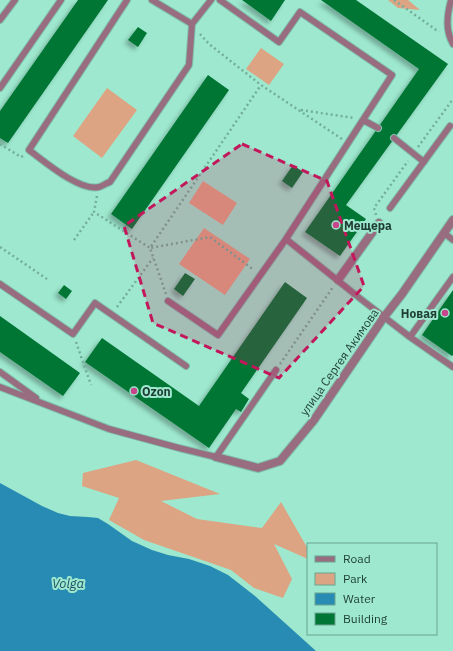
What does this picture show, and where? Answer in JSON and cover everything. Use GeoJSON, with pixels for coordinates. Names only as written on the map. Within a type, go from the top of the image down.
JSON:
{"type":"FeatureCollection","features":[{"type":"Feature","properties":{"kind":"street","name":"улица Сергея Акимова"},"geometry":{"type":"LineString","coordinates":[[216,457],[258,468],[280,461],[314,420],[384,317],[402,294],[453,220]]}},
{"type":"Feature","properties":{"kind":"street"},"geometry":{"type":"LineString","coordinates":[[338,280],[379,223]]}},
{"type":"Feature","properties":{"kind":"lane"},"geometry":{"type":"LineString","coordinates":[[0,20],[15,0]]}},
{"type":"Feature","properties":{"kind":"lane"},"geometry":{"type":"LineString","coordinates":[[0,88],[61,0]]}},
{"type":"Feature","properties":{"kind":"lane"},"geometry":{"type":"LineString","coordinates":[[127,0],[29,150],[74,182],[86,187],[98,188],[110,182],[190,65],[192,24],[211,0]]}},
{"type":"Feature","properties":{"kind":"lane"},"geometry":{"type":"LineString","coordinates":[[152,0],[192,24]]}},
{"type":"Feature","properties":{"kind":"lane"},"geometry":{"type":"LineString","coordinates":[[168,301],[218,334],[286,239],[392,75],[300,12],[279,42],[220,0]]}},
{"type":"Feature","properties":{"kind":"lane"},"geometry":{"type":"LineString","coordinates":[[451,0],[447,25],[449,38],[452,43]]}},
{"type":"Feature","properties":{"kind":"lane"},"geometry":{"type":"LineString","coordinates":[[364,120],[378,128]]}},
{"type":"Feature","properties":{"kind":"lane"},"geometry":{"type":"LineString","coordinates":[[390,208],[450,126]]}},
{"type":"Feature","properties":{"kind":"lane"},"geometry":{"type":"LineString","coordinates":[[394,138],[424,162]]}},
{"type":"Feature","properties":{"kind":"lane"},"geometry":{"type":"LineString","coordinates":[[444,233],[453,240]]}},
{"type":"Feature","properties":{"kind":"lane"},"geometry":{"type":"LineString","coordinates":[[286,239],[410,337],[453,367]]}},
{"type":"Feature","properties":{"kind":"lane"},"geometry":{"type":"LineString","coordinates":[[410,337],[453,277]]}},
{"type":"Feature","properties":{"kind":"lane"},"geometry":{"type":"LineString","coordinates":[[0,284],[73,334],[95,303],[186,366]]}},
{"type":"Feature","properties":{"kind":"lane"},"geometry":{"type":"LineString","coordinates":[[0,387],[109,429],[216,457],[276,370]]}},
{"type":"Feature","properties":{"kind":"lane"},"geometry":{"type":"LineString","coordinates":[[0,372],[44,404]]}},
{"type":"Feature","properties":{"kind":"path"},"geometry":{"type":"LineString","coordinates":[[394,0],[452,43]]}},
{"type":"Feature","properties":{"kind":"path"},"geometry":{"type":"LineString","coordinates":[[192,24],[209,44],[261,85],[348,143]]}},
{"type":"Feature","properties":{"kind":"path"},"geometry":{"type":"LineString","coordinates":[[150,248],[261,85]]}},
{"type":"Feature","properties":{"kind":"path"},"geometry":{"type":"LineString","coordinates":[[299,110],[364,120]]}},
{"type":"Feature","properties":{"kind":"path"},"geometry":{"type":"LineString","coordinates":[[0,144],[21,157],[29,150]]}},
{"type":"Feature","properties":{"kind":"path"},"geometry":{"type":"LineString","coordinates":[[74,240],[94,212],[98,188]]}},
{"type":"Feature","properties":{"kind":"path"},"geometry":{"type":"LineString","coordinates":[[94,212],[150,248],[168,301]]}},
{"type":"Feature","properties":{"kind":"path"},"geometry":{"type":"LineString","coordinates":[[150,248],[210,237],[261,275]]}},
{"type":"Feature","properties":{"kind":"path"},"geometry":{"type":"LineString","coordinates":[[0,247],[47,279]]}},
{"type":"Feature","properties":{"kind":"path"},"geometry":{"type":"LineString","coordinates":[[112,315],[153,258]]}},
{"type":"Feature","properties":{"kind":"path"},"geometry":{"type":"LineString","coordinates":[[276,370],[338,280]]}},
{"type":"Feature","properties":{"kind":"path"},"geometry":{"type":"LineString","coordinates":[[73,334],[91,385]]}},
{"type":"Feature","properties":{"kind":"highlighted area"},"geometry":{"type":"Polygon","coordinates":[[[242,144],[327,181],[364,286],[279,378],[153,323],[124,226],[242,144]]]}},
{"type":"Feature","properties":{"kind":"green space"},"geometry":{"type":"Polygon","coordinates":[[[388,0],[408,0],[420,10],[398,8],[388,0]]]}},
{"type":"Feature","properties":{"kind":"green space"},"geometry":{"type":"Polygon","coordinates":[[[261,48],[284,64],[269,85],[246,69],[261,48]]]}},
{"type":"Feature","properties":{"kind":"green space"},"geometry":{"type":"Polygon","coordinates":[[[107,88],[137,110],[102,158],[73,136],[107,88]]]}},
{"type":"Feature","properties":{"kind":"green space"},"geometry":{"type":"Polygon","coordinates":[[[203,181],[237,203],[223,225],[189,203],[203,181]]]}},
{"type":"Feature","properties":{"kind":"green space"},"geometry":{"type":"Polygon","coordinates":[[[204,228],[250,259],[225,295],[179,264],[204,228]]]}},
{"type":"Feature","properties":{"kind":"green space"},"geometry":{"type":"Polygon","coordinates":[[[136,460],[220,494],[161,501],[197,519],[262,528],[281,502],[307,547],[307,559],[274,544],[292,579],[283,598],[254,588],[231,570],[144,540],[109,520],[119,498],[82,486],[83,473],[136,460]]]}},
{"type":"Feature","properties":{"kind":"water","name":"Volga"},"geometry":{"type":"Polygon","coordinates":[[[0,483],[58,513],[70,516],[98,518],[132,541],[152,550],[189,559],[210,566],[228,575],[255,596],[316,651],[0,651],[0,483]]]}},
{"type":"Feature","properties":{"kind":"building"},"geometry":{"type":"Polygon","coordinates":[[[78,0],[108,0],[8,143],[0,138],[0,111],[78,0]]]}},
{"type":"Feature","properties":{"kind":"building"},"geometry":{"type":"Polygon","coordinates":[[[242,0],[285,0],[271,21],[242,0]]]}},
{"type":"Feature","properties":{"kind":"building"},"geometry":{"type":"Polygon","coordinates":[[[321,0],[356,0],[448,64],[346,205],[366,219],[340,256],[305,232],[419,69],[321,0]]]}},
{"type":"Feature","properties":{"kind":"building"},"geometry":{"type":"Polygon","coordinates":[[[138,27],[147,33],[138,47],[128,40],[138,27]]]}},
{"type":"Feature","properties":{"kind":"building"},"geometry":{"type":"Polygon","coordinates":[[[208,75],[229,90],[132,229],[111,214],[208,75]]]}},
{"type":"Feature","properties":{"kind":"building"},"geometry":{"type":"Polygon","coordinates":[[[293,165],[303,172],[292,188],[282,181],[293,165]]]}},
{"type":"Feature","properties":{"kind":"building"},"geometry":{"type":"Polygon","coordinates":[[[185,273],[195,279],[183,296],[174,289],[185,273]]]}},
{"type":"Feature","properties":{"kind":"building"},"geometry":{"type":"Polygon","coordinates":[[[285,282],[307,298],[241,393],[249,399],[241,412],[236,409],[209,448],[85,362],[102,338],[199,406],[285,282]]]}},
{"type":"Feature","properties":{"kind":"building"},"geometry":{"type":"Polygon","coordinates":[[[64,285],[72,291],[66,299],[58,293],[64,285]]]}},
{"type":"Feature","properties":{"kind":"building","name":"Новая"},"geometry":{"type":"Polygon","coordinates":[[[453,290],[453,355],[452,356],[422,335],[453,290]]]}},
{"type":"Feature","properties":{"kind":"building"},"geometry":{"type":"Polygon","coordinates":[[[0,316],[80,373],[63,396],[0,352],[0,316]]]}},
{"type":"Feature","properties":{"kind":"place","name":"Мещера"},"geometry":{"type":"Point","coordinates":[336,225]}},
{"type":"Feature","properties":{"kind":"place","name":"Новая"},"geometry":{"type":"Point","coordinates":[445,313]}},
{"type":"Feature","properties":{"kind":"place","name":"Ozon"},"geometry":{"type":"Point","coordinates":[134,391]}}]}
